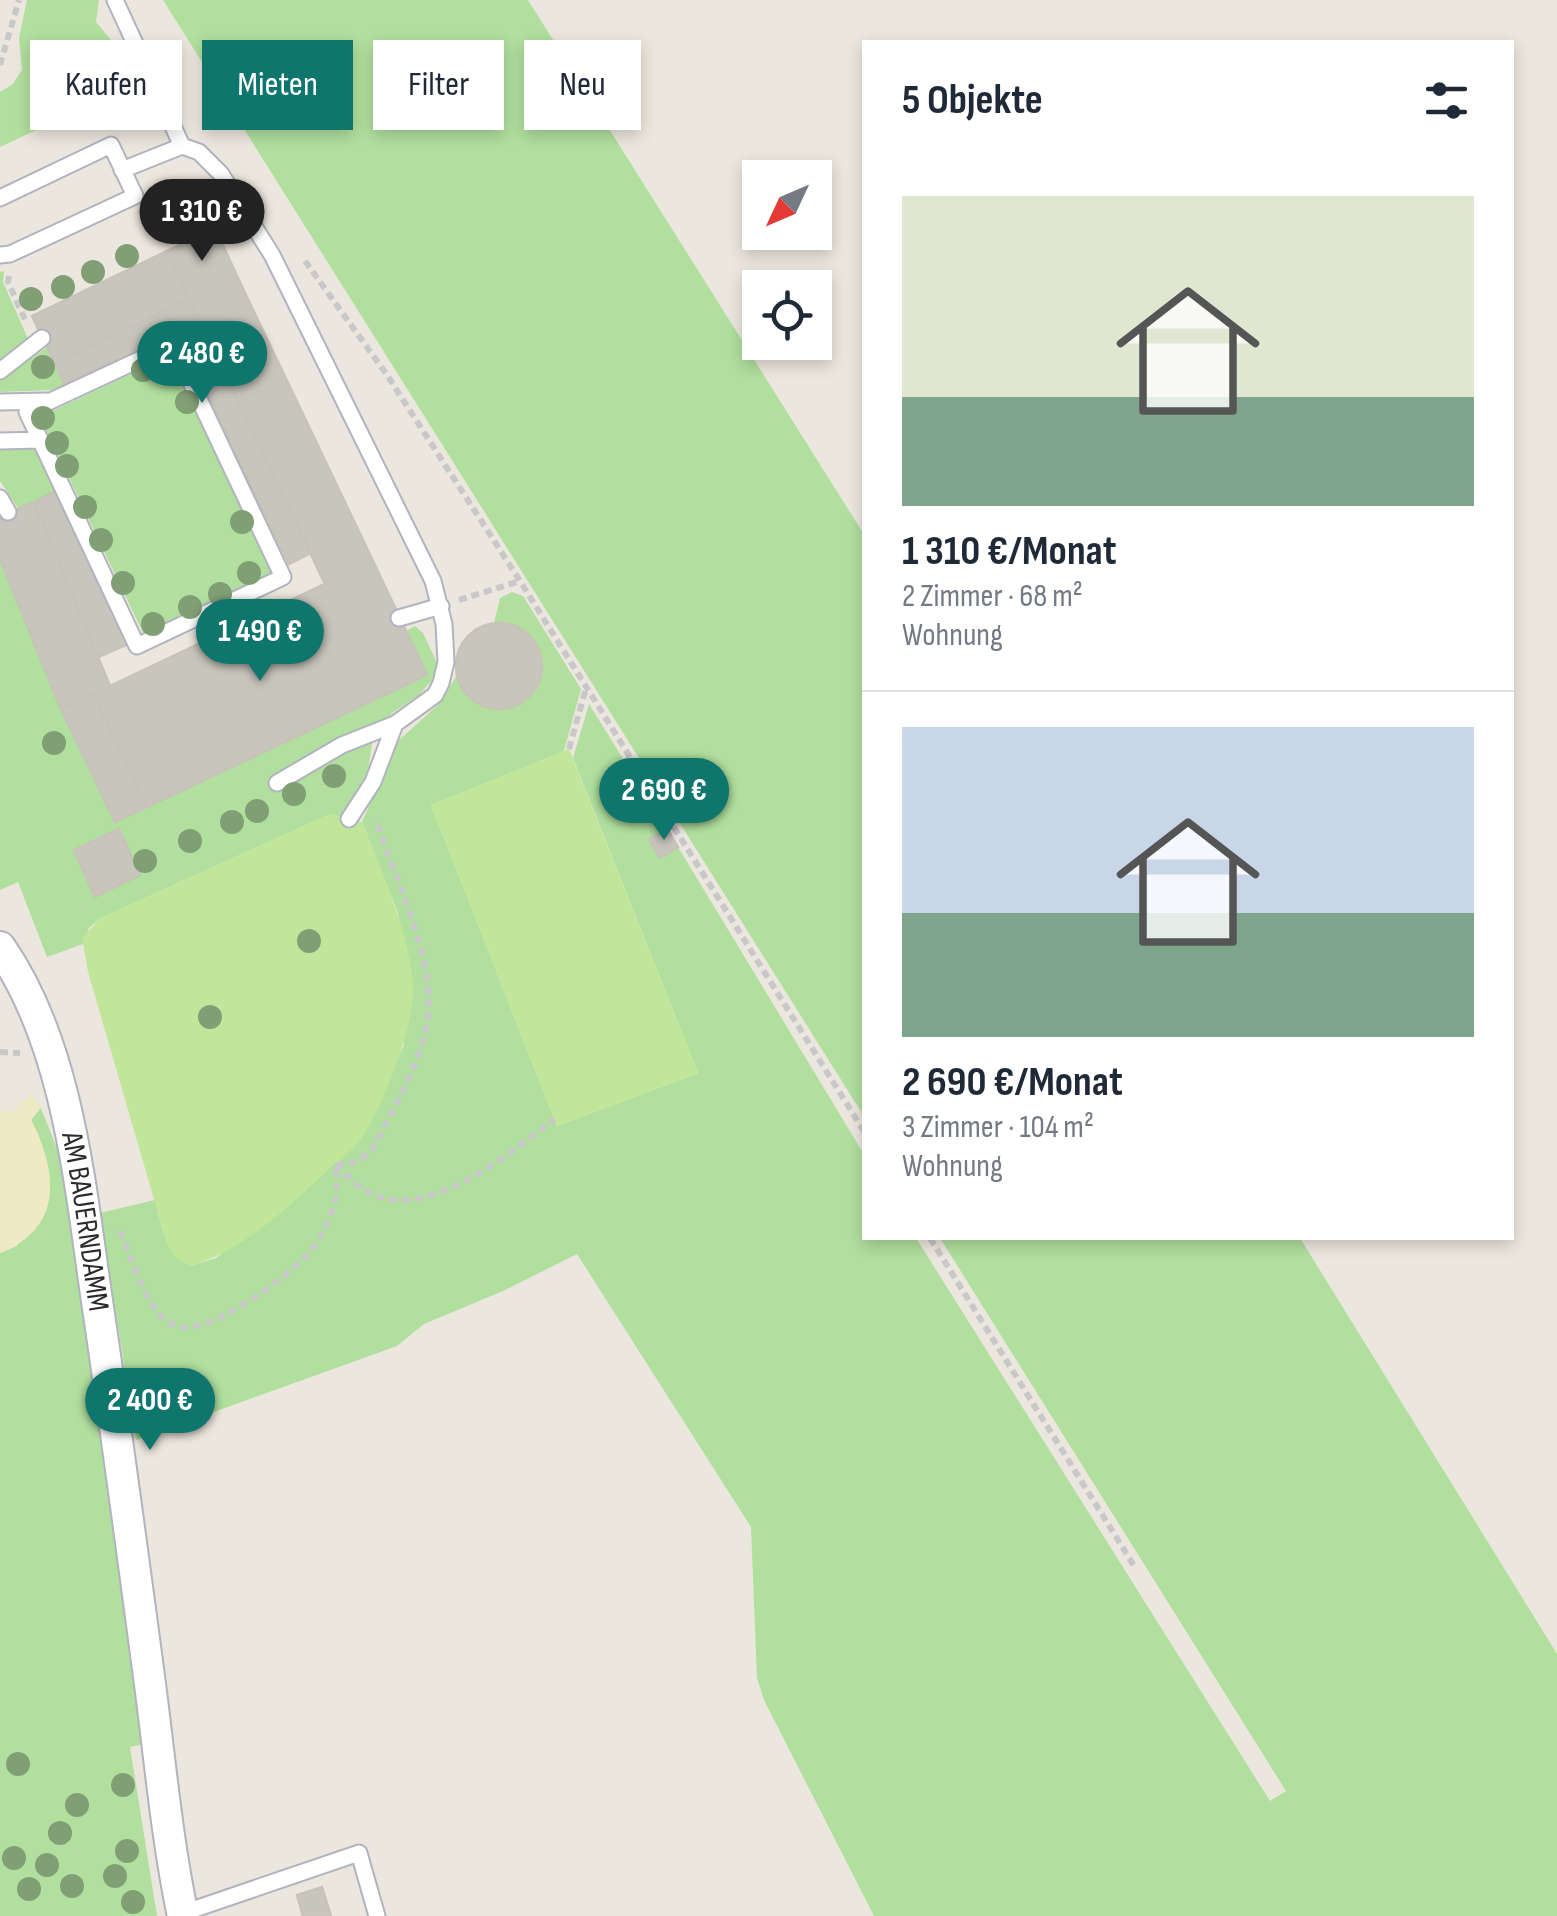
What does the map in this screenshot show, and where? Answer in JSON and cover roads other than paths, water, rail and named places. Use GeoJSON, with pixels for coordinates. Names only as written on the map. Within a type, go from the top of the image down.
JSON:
{"type":"FeatureCollection","features":[{"type":"Feature","properties":{"kind":"street","name":"AM BAUERNDAMM"},"geometry":{"type":"LineString","coordinates":[[0,947],[37,1012],[52,1055],[71,1141],[183,1914]]}},
{"type":"Feature","properties":{"kind":"lane"},"geometry":{"type":"LineString","coordinates":[[115,0],[182,146]]}},
{"type":"Feature","properties":{"kind":"lane"},"geometry":{"type":"LineString","coordinates":[[0,198],[111,145],[134,196],[5,254]]}},
{"type":"Feature","properties":{"kind":"lane"},"geometry":{"type":"LineString","coordinates":[[122,170],[182,146],[199,152],[221,174],[272,255],[433,581],[441,606],[446,662],[434,695],[395,724],[342,745],[278,782]]}},
{"type":"Feature","properties":{"kind":"lane"},"geometry":{"type":"LineString","coordinates":[[0,370],[39,341]]}},
{"type":"Feature","properties":{"kind":"lane"},"geometry":{"type":"LineString","coordinates":[[173,344],[283,578],[138,646],[27,412],[53,400],[173,344]]}},
{"type":"Feature","properties":{"kind":"lane"},"geometry":{"type":"LineString","coordinates":[[0,402],[53,400]]}},
{"type":"Feature","properties":{"kind":"lane"},"geometry":{"type":"LineString","coordinates":[[0,441],[41,440]]}},
{"type":"Feature","properties":{"kind":"lane"},"geometry":{"type":"LineString","coordinates":[[400,618],[441,606]]}},
{"type":"Feature","properties":{"kind":"lane"},"geometry":{"type":"LineString","coordinates":[[349,819],[366,792],[395,724]]}},
{"type":"Feature","properties":{"kind":"lane"},"geometry":{"type":"LineString","coordinates":[[183,1914],[360,1853],[377,1916]]}}]}
